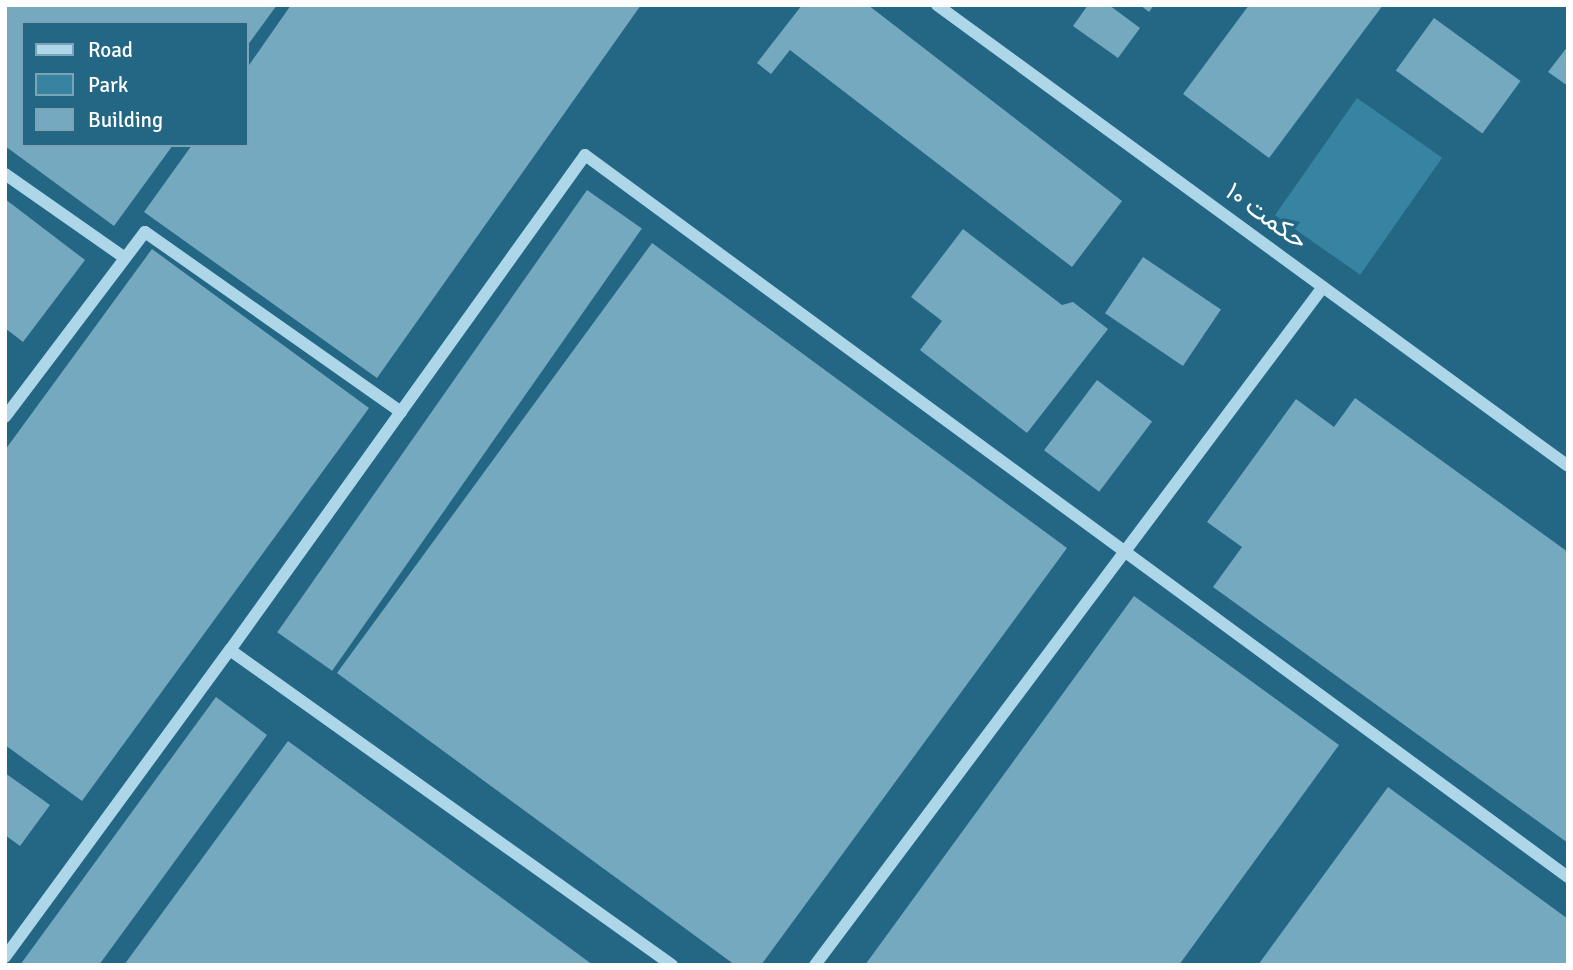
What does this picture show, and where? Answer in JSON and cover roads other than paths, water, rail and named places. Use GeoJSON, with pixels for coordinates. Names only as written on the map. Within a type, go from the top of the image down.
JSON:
{"type":"FeatureCollection","features":[{"type":"Feature","properties":{"kind":"street","name":"حکمت ۱۰"},"geometry":{"type":"LineString","coordinates":[[937,5],[1568,466]]}},
{"type":"Feature","properties":{"kind":"street"},"geometry":{"type":"LineString","coordinates":[[5,957],[230,650],[585,155],[1123,554],[1568,877]]}},
{"type":"Feature","properties":{"kind":"street"},"geometry":{"type":"LineString","coordinates":[[5,174],[125,258]]}},
{"type":"Feature","properties":{"kind":"street"},"geometry":{"type":"LineString","coordinates":[[5,417],[145,232],[401,412]]}},
{"type":"Feature","properties":{"kind":"street"},"geometry":{"type":"LineString","coordinates":[[815,965],[1323,287]]}},
{"type":"Feature","properties":{"kind":"street"},"geometry":{"type":"LineString","coordinates":[[230,650],[671,965]]}}]}
